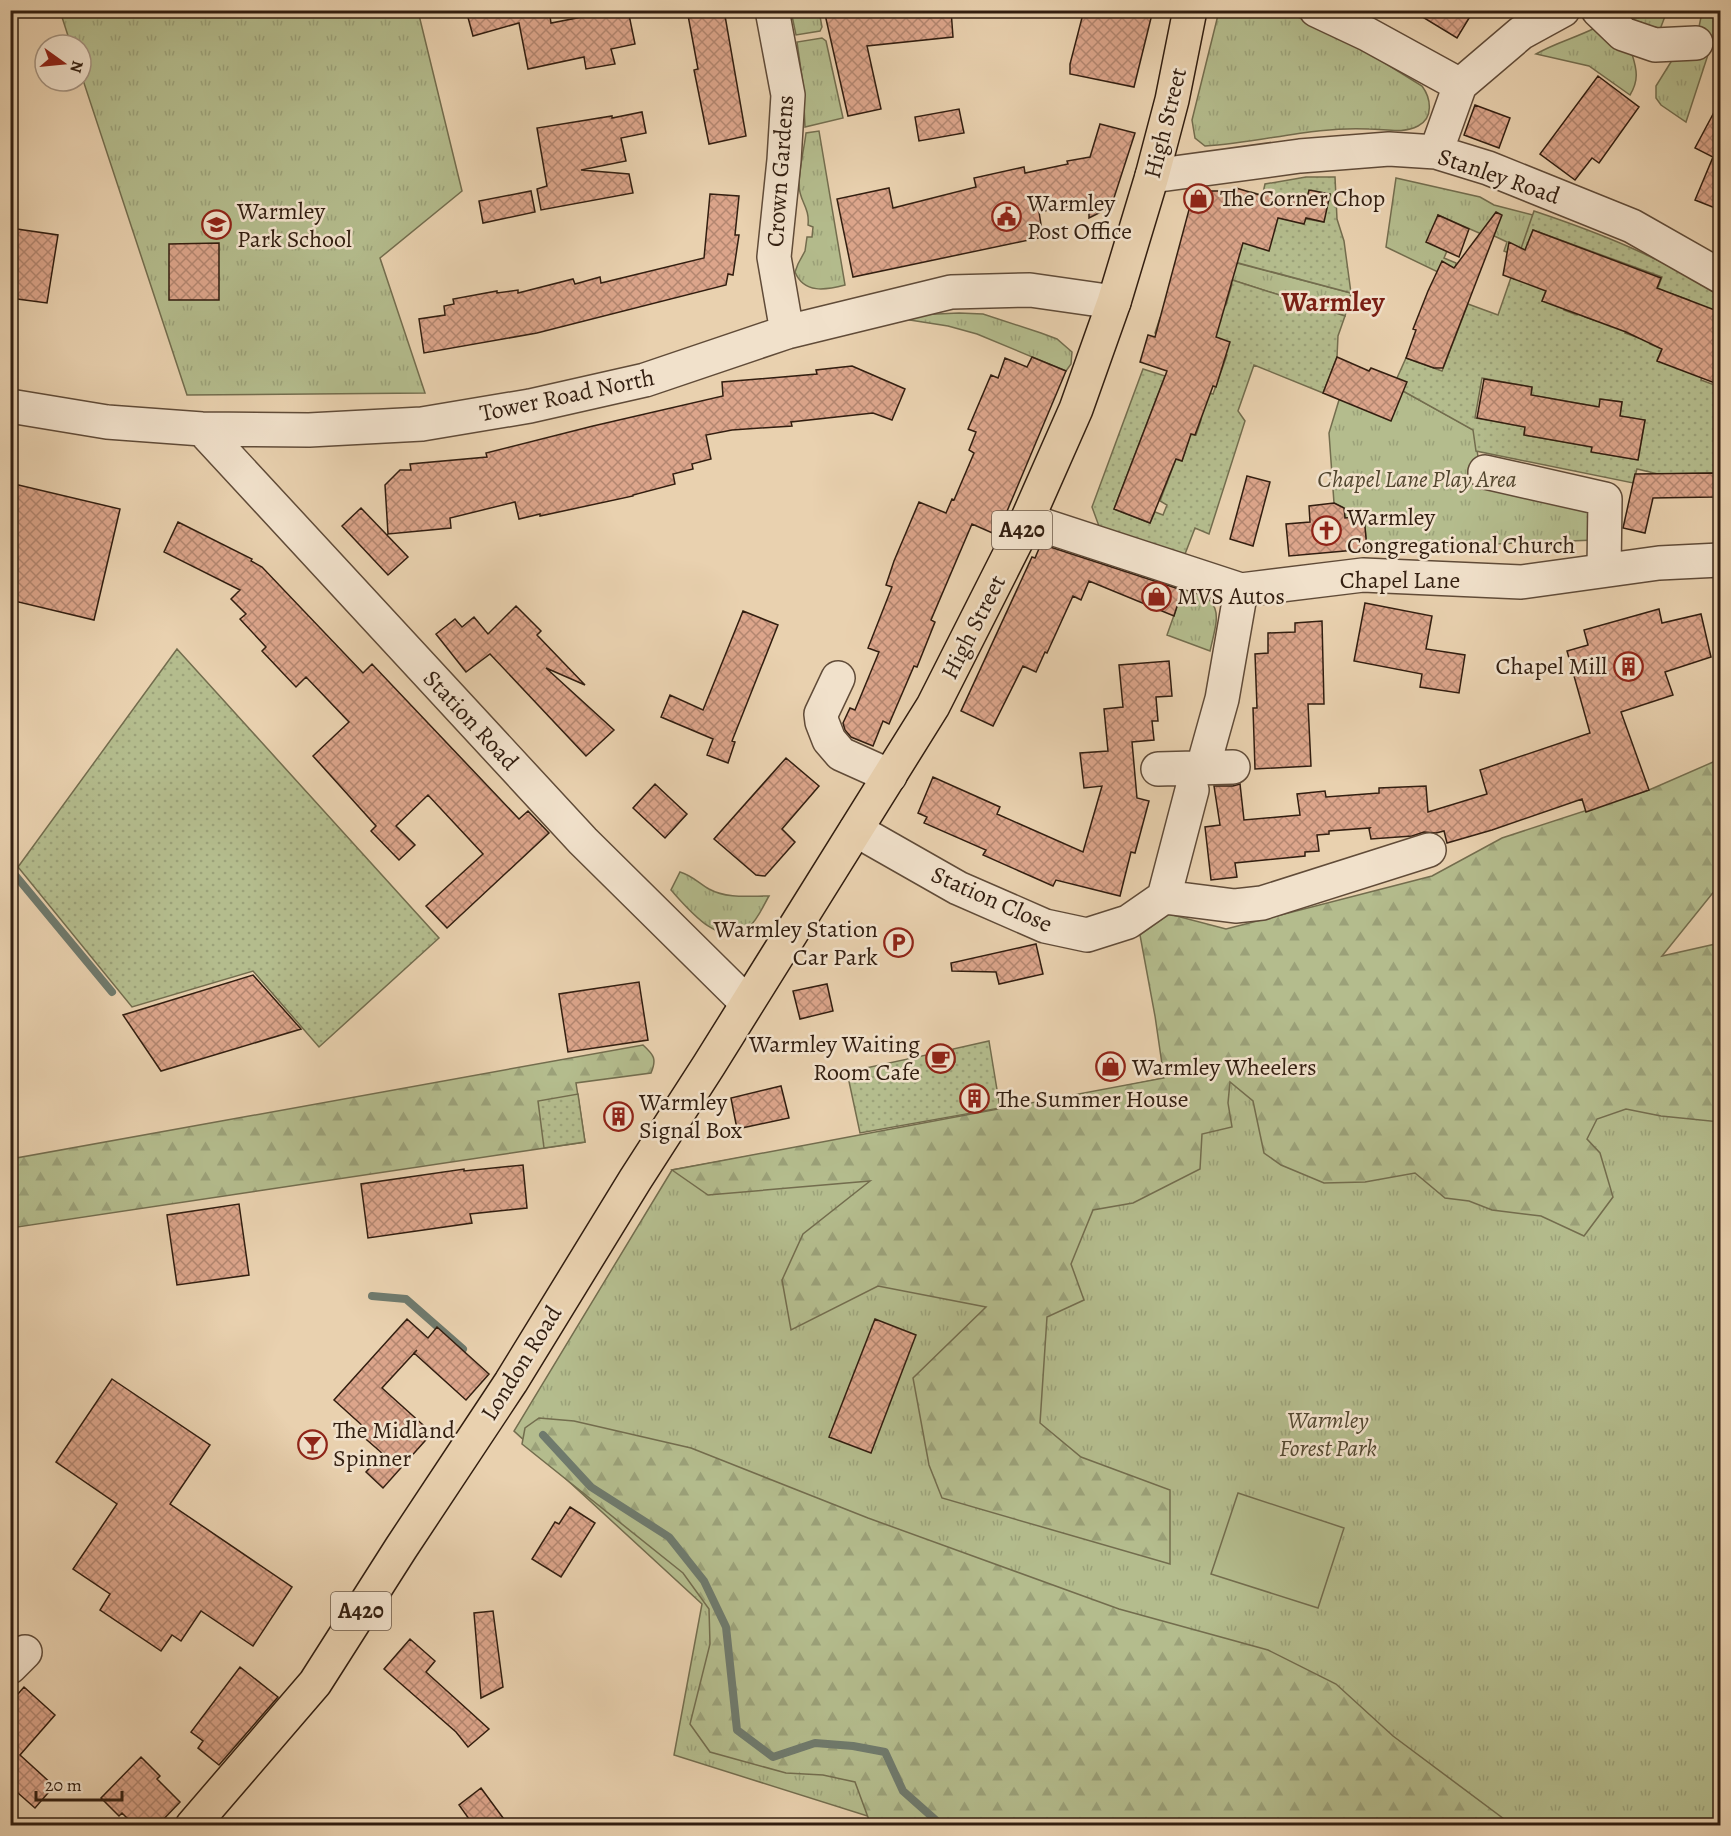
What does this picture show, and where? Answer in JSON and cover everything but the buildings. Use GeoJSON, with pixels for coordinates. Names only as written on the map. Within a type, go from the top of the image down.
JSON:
{"type":"FeatureCollection","features":[{"type":"Feature","properties":{"kind":"main road","name":"High Street"},"geometry":{"type":"LineString","coordinates":[[709,1065],[933,706],[1027,519],[1076,409],[1114,303],[1173,99],[1190,10]]}},
{"type":"Feature","properties":{"kind":"main road","name":"London Road"},"geometry":{"type":"LineString","coordinates":[[192,1826],[315,1683],[511,1382],[634,1180],[709,1065]]}},
{"type":"Feature","properties":{"kind":"street","name":"Crown Gardens"},"geometry":{"type":"LineString","coordinates":[[772,10],[788,95],[774,257],[787,332]]}},
{"type":"Feature","properties":{"kind":"street"},"geometry":{"type":"LineString","coordinates":[[1316,10],[1367,34],[1460,85]]}},
{"type":"Feature","properties":{"kind":"street"},"geometry":{"type":"LineString","coordinates":[[1436,152],[1460,85],[1521,33],[1563,10]]}},
{"type":"Feature","properties":{"kind":"street"},"geometry":{"type":"LineString","coordinates":[[1598,10],[1623,34],[1655,45],[1696,43]]}},
{"type":"Feature","properties":{"kind":"street","name":"Stanley Road"},"geometry":{"type":"LineString","coordinates":[[1152,176],[1300,156],[1389,149],[1436,152],[1488,168],[1632,226],[1720,276]]}},
{"type":"Feature","properties":{"kind":"street","name":"Tower Road North"},"geometry":{"type":"LineString","coordinates":[[10,406],[107,422],[202,429],[309,430],[422,423],[530,406],[645,380],[787,332],[951,292],[1030,290],[1114,303]]}},
{"type":"Feature","properties":{"kind":"street","name":"Station Road"},"geometry":{"type":"LineString","coordinates":[[202,429],[583,841],[747,1003]]}},
{"type":"Feature","properties":{"kind":"street"},"geometry":{"type":"LineString","coordinates":[[1485,472],[1605,498],[1604,570]]}},
{"type":"Feature","properties":{"kind":"street","name":"Chapel Lane"},"geometry":{"type":"LineString","coordinates":[[1027,519],[1241,590],[1363,575],[1521,582],[1659,563],[1720,560]]}},
{"type":"Feature","properties":{"kind":"street"},"geometry":{"type":"LineString","coordinates":[[1241,590],[1209,775],[1164,897],[1235,906],[1262,903],[1429,850]]}},
{"type":"Feature","properties":{"kind":"street"},"geometry":{"type":"LineString","coordinates":[[838,678],[821,714],[829,740],[841,754],[890,776]]}},
{"type":"Feature","properties":{"kind":"street"},"geometry":{"type":"LineString","coordinates":[[1158,769],[1209,775]]}},
{"type":"Feature","properties":{"kind":"street","name":"Station Close"},"geometry":{"type":"LineString","coordinates":[[856,830],[958,888],[1045,926],[1087,935],[1128,922],[1164,897]]}},
{"type":"Feature","properties":{"kind":"green space","name":"Warmley Park School"},"geometry":{"type":"Polygon","coordinates":[[[60,11],[418,11],[462,191],[380,258],[425,393],[187,395],[87,93],[93,93],[93,33],[67,33],[60,11]]]}},
{"type":"Feature","properties":{"kind":"green space"},"geometry":{"type":"Polygon","coordinates":[[[791,11],[819,11],[822,27],[820,31],[796,35],[791,11]]]}},
{"type":"Feature","properties":{"kind":"green space"},"geometry":{"type":"Polygon","coordinates":[[[1219,11],[1284,11],[1338,34],[1422,86],[1429,102],[1427,118],[1418,126],[1406,130],[1327,130],[1205,146],[1195,138],[1192,120],[1219,11]]]}},
{"type":"Feature","properties":{"kind":"green space"},"geometry":{"type":"Polygon","coordinates":[[[1658,11],[1667,11],[1659,32],[1615,20],[1642,17],[1658,11]]]}},
{"type":"Feature","properties":{"kind":"green space"},"geometry":{"type":"Polygon","coordinates":[[[1697,11],[1720,11],[1720,18],[1686,122],[1661,105],[1656,98],[1656,86],[1674,57],[1697,37],[1702,12],[1697,11]]]}},
{"type":"Feature","properties":{"kind":"green space"},"geometry":{"type":"Polygon","coordinates":[[[1595,28],[1632,54],[1636,75],[1635,85],[1630,95],[1589,66],[1536,54],[1595,28]]]}},
{"type":"Feature","properties":{"kind":"green space"},"geometry":{"type":"Polygon","coordinates":[[[822,38],[826,41],[843,118],[805,127],[803,84],[797,42],[822,38]]]}},
{"type":"Feature","properties":{"kind":"green space"},"geometry":{"type":"Polygon","coordinates":[[[819,131],[845,285],[823,289],[804,284],[795,272],[805,251],[807,237],[812,237],[813,227],[808,225],[799,185],[806,133],[819,131]]]}},
{"type":"Feature","properties":{"kind":"green space"},"geometry":{"type":"Polygon","coordinates":[[[1306,177],[1335,177],[1337,219],[1344,241],[1351,293],[1231,261],[1251,192],[1258,194],[1254,210],[1323,222],[1330,194],[1311,190],[1306,202],[1263,193],[1265,184],[1306,177]]]}},
{"type":"Feature","properties":{"kind":"green space"},"geometry":{"type":"Polygon","coordinates":[[[1396,178],[1480,197],[1494,205],[1533,215],[1519,257],[1504,251],[1507,242],[1488,233],[1486,236],[1438,215],[1447,251],[1444,258],[1456,263],[1455,271],[1442,274],[1386,247],[1396,178]]]}},
{"type":"Feature","properties":{"kind":"green space"},"geometry":{"type":"Polygon","coordinates":[[[1534,211],[1630,247],[1654,258],[1720,296],[1720,326],[1704,320],[1689,300],[1669,293],[1650,344],[1662,349],[1657,360],[1703,373],[1701,380],[1720,387],[1720,497],[1714,497],[1713,473],[1658,474],[1637,469],[1633,483],[1476,451],[1473,430],[1403,391],[1397,378],[1406,358],[1442,371],[1468,304],[1498,315],[1534,211]],[[1533,230],[1514,279],[1551,277],[1542,301],[1573,286],[1564,310],[1577,315],[1585,291],[1585,317],[1597,321],[1634,308],[1625,333],[1639,338],[1662,277],[1533,230]],[[1482,378],[1475,418],[1525,427],[1524,435],[1592,447],[1592,452],[1638,460],[1645,420],[1620,416],[1622,402],[1601,399],[1599,407],[1531,395],[1532,387],[1482,378]]]}},
{"type":"Feature","properties":{"kind":"green space"},"geometry":{"type":"Polygon","coordinates":[[[1214,257],[1351,293],[1345,316],[1226,278],[1214,257]]]}},
{"type":"Feature","properties":{"kind":"green space"},"geometry":{"type":"Polygon","coordinates":[[[1226,278],[1345,316],[1338,336],[1337,357],[1323,393],[1254,365],[1238,411],[1245,421],[1209,534],[1195,528],[1185,554],[1100,529],[1092,507],[1143,369],[1165,376],[1114,509],[1150,523],[1155,512],[1163,515],[1167,505],[1160,501],[1176,459],[1182,461],[1189,439],[1186,432],[1196,435],[1201,420],[1192,417],[1202,391],[1213,394],[1227,355],[1155,333],[1160,318],[1218,304],[1226,305],[1232,284],[1217,279],[1226,278]]]}},
{"type":"Feature","properties":{"kind":"green space"},"geometry":{"type":"Polygon","coordinates":[[[959,313],[983,314],[1057,339],[1072,352],[1071,364],[1066,371],[977,334],[948,326],[897,318],[959,313]]]}},
{"type":"Feature","properties":{"kind":"green space","name":"Chapel Lane Play Area"},"geometry":{"type":"Polygon","coordinates":[[[1403,391],[1474,430],[1481,477],[1596,504],[1595,540],[1367,549],[1364,516],[1345,518],[1344,508],[1334,503],[1329,433],[1339,400],[1403,391]]]}},
{"type":"Feature","properties":{"kind":"green space"},"geometry":{"type":"Polygon","coordinates":[[[1185,584],[1207,597],[1216,610],[1210,651],[1167,635],[1185,584]]]}},
{"type":"Feature","properties":{"kind":"green space"},"geometry":{"type":"Polygon","coordinates":[[[177,649],[439,938],[319,1047],[253,971],[132,1007],[18,867],[177,649]]]}},
{"type":"Feature","properties":{"kind":"green space"},"geometry":{"type":"Polygon","coordinates":[[[1720,759],[1720,884],[1662,956],[1720,943],[1720,1122],[1661,1116],[1626,1109],[1597,1119],[1587,1139],[1600,1153],[1613,1197],[1584,1236],[1541,1216],[1492,1210],[1469,1201],[1445,1198],[1415,1173],[1365,1182],[1324,1183],[1281,1165],[1264,1153],[1253,1101],[1230,1082],[1228,1103],[1232,1127],[1202,1134],[1200,1169],[1133,1203],[1093,1210],[1071,1264],[1084,1300],[1047,1317],[1040,1423],[1081,1457],[1170,1490],[1170,1564],[942,1498],[929,1465],[913,1378],[986,1307],[878,1286],[791,1330],[782,1280],[803,1234],[870,1181],[708,1195],[672,1170],[1164,1078],[1140,935],[1169,914],[1226,929],[1432,876],[1502,838],[1649,790],[1720,759]]]}},
{"type":"Feature","properties":{"kind":"green space"},"geometry":{"type":"Polygon","coordinates":[[[680,872],[709,889],[723,894],[769,896],[752,925],[738,933],[727,934],[716,931],[706,924],[671,890],[680,872]]]}},
{"type":"Feature","properties":{"kind":"green space","name":"Warmley Forest Park"},"geometry":{"type":"Polygon","coordinates":[[[1720,949],[1720,1825],[896,1825],[674,1755],[702,1604],[514,1431],[672,1170],[1013,1109],[1164,1078],[1720,949]]]}},
{"type":"Feature","properties":{"kind":"green space"},"geometry":{"type":"Polygon","coordinates":[[[989,1041],[1000,1108],[860,1133],[847,1072],[926,1055],[930,1067],[955,1062],[953,1049],[989,1041]]]}},
{"type":"Feature","properties":{"kind":"green space"},"geometry":{"type":"Polygon","coordinates":[[[643,1045],[653,1057],[654,1064],[651,1073],[576,1083],[585,1142],[11,1228],[11,1159],[643,1045]]]}},
{"type":"Feature","properties":{"kind":"green space"},"geometry":{"type":"Polygon","coordinates":[[[578,1094],[585,1142],[544,1148],[538,1101],[578,1094]]]}},
{"type":"Feature","properties":{"kind":"green space"},"geometry":{"type":"Polygon","coordinates":[[[539,1418],[574,1421],[691,1448],[868,1518],[1119,1609],[1268,1650],[1336,1684],[1393,1736],[1512,1825],[878,1825],[869,1820],[855,1782],[823,1775],[786,1773],[710,1752],[690,1724],[710,1644],[709,1609],[683,1573],[522,1444],[525,1428],[539,1418]]]}},
{"type":"Feature","properties":{"kind":"green space"},"geometry":{"type":"Polygon","coordinates":[[[1238,1493],[1344,1528],[1318,1608],[1211,1574],[1238,1493]]]}},
{"type":"Feature","properties":{"kind":"waterway"},"geometry":{"type":"LineString","coordinates":[[10,869],[112,992]]}},
{"type":"Feature","properties":{"kind":"waterway"},"geometry":{"type":"LineString","coordinates":[[372,1296],[406,1299],[463,1349]]}},
{"type":"Feature","properties":{"kind":"waterway"},"geometry":{"type":"LineString","coordinates":[[543,1435],[591,1487],[669,1537],[704,1581],[726,1627],[737,1730],[773,1757],[815,1743],[853,1746],[885,1752],[903,1791],[939,1823],[948,1826]]}},
{"type":"Feature","properties":{"kind":"waterway"},"geometry":{"type":"LineString","coordinates":[[1035,1826],[1042,1824],[1045,1826]]}},
{"type":"Feature","properties":{"kind":"place","name":"The Corner Chop"},"geometry":{"type":"Point","coordinates":[1199,198]}},
{"type":"Feature","properties":{"kind":"place","name":"Warmley Post Office"},"geometry":{"type":"Point","coordinates":[1006,217]}},
{"type":"Feature","properties":{"kind":"place","name":"Warmley Park School"},"geometry":{"type":"Point","coordinates":[216,225]}},
{"type":"Feature","properties":{"kind":"place","name":"Warmley Congregational Church"},"geometry":{"type":"Point","coordinates":[1326,531]}},
{"type":"Feature","properties":{"kind":"place","name":"MVS Autos"},"geometry":{"type":"Point","coordinates":[1156,596]}},
{"type":"Feature","properties":{"kind":"place","name":"Chapel Mill"},"geometry":{"type":"Point","coordinates":[1628,666]}},
{"type":"Feature","properties":{"kind":"place","name":"Warmley Station Car Park"},"geometry":{"type":"Point","coordinates":[899,943]}},
{"type":"Feature","properties":{"kind":"place","name":"Warmley Waiting Room Cafe"},"geometry":{"type":"Point","coordinates":[941,1058]}},
{"type":"Feature","properties":{"kind":"place","name":"Warmley Wheelers"},"geometry":{"type":"Point","coordinates":[1111,1067]}},
{"type":"Feature","properties":{"kind":"place","name":"The Summer House"},"geometry":{"type":"Point","coordinates":[975,1099]}},
{"type":"Feature","properties":{"kind":"place","name":"Warmley Signal Box"},"geometry":{"type":"Point","coordinates":[618,1116]}},
{"type":"Feature","properties":{"kind":"place","name":"The Midland Spinner"},"geometry":{"type":"Point","coordinates":[312,1444]}},
{"type":"Feature","properties":{"kind":"district","name":"Warmley"},"geometry":{"type":"Point","coordinates":[1333,302]}}]}
